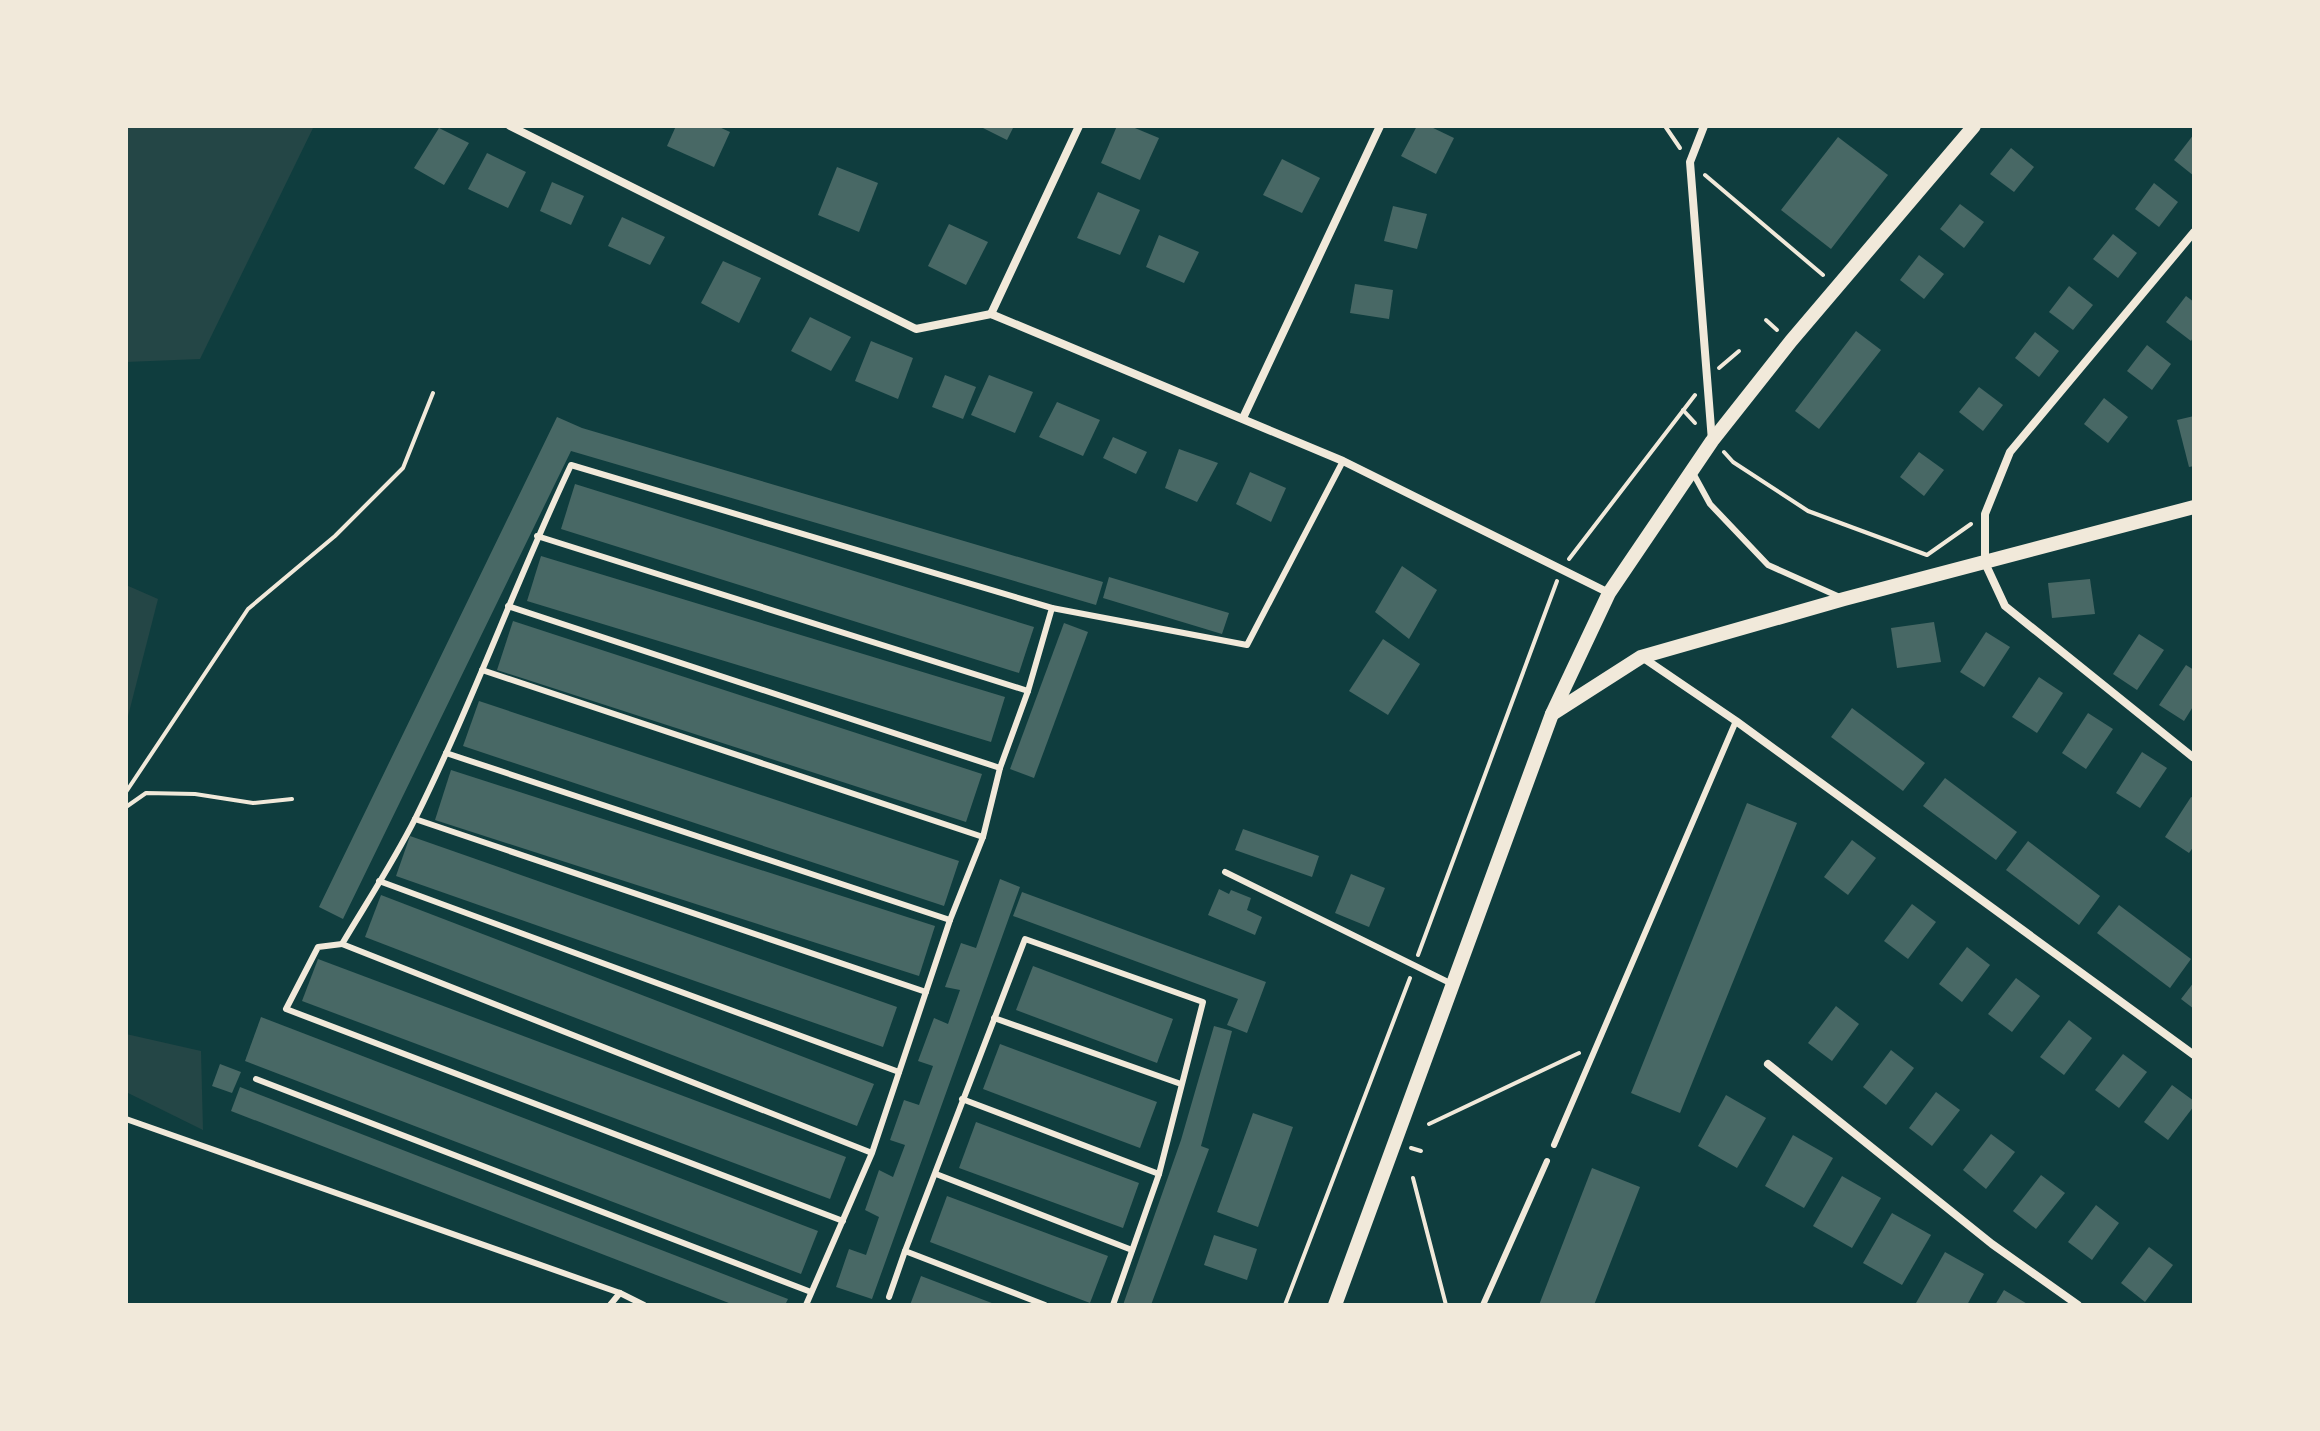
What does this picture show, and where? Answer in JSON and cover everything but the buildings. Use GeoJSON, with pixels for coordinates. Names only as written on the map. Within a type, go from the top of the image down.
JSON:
{"type":"FeatureCollection","features":[{"type":"Feature","properties":{"kind":"street"},"geometry":{"type":"LineString","coordinates":[[510,126],[916,329],[991,314],[1343,461],[1609,593]]}},
{"type":"Feature","properties":{"kind":"street"},"geometry":{"type":"LineString","coordinates":[[991,314],[1079,126]]}},
{"type":"Feature","properties":{"kind":"street"},"geometry":{"type":"LineString","coordinates":[[1243,418],[1380,126]]}},
{"type":"Feature","properties":{"kind":"street"},"geometry":{"type":"LineString","coordinates":[[1704,126],[1690,162],[1712,441]]}},
{"type":"Feature","properties":{"kind":"street"},"geometry":{"type":"LineString","coordinates":[[1335,1305],[1552,714],[1609,593],[1712,441],[1974,126]]}},
{"type":"Feature","properties":{"kind":"street"},"geometry":{"type":"LineString","coordinates":[[2194,232],[2010,452],[1985,514],[1985,563],[2005,606],[2194,758]]}},
{"type":"Feature","properties":{"kind":"street"},"geometry":{"type":"LineString","coordinates":[[1552,714],[1641,657],[1844,599],[2194,507]]}},
{"type":"Feature","properties":{"kind":"street"},"geometry":{"type":"LineString","coordinates":[[1641,657],[1736,721],[2194,1055]]}},
{"type":"Feature","properties":{"kind":"street"},"geometry":{"type":"LineString","coordinates":[[1768,1064],[1992,1244],[2078,1305]]}},
{"type":"Feature","properties":{"kind":"lane"},"geometry":{"type":"LineString","coordinates":[[342,944],[415,819],[482,670],[537,536],[571,465],[1052,608],[1247,645],[1343,461]]}},
{"type":"Feature","properties":{"kind":"lane"},"geometry":{"type":"LineString","coordinates":[[1691,470],[1710,504],[1768,565],[1844,599]]}},
{"type":"Feature","properties":{"kind":"lane"},"geometry":{"type":"LineString","coordinates":[[537,536],[1028,691]]}},
{"type":"Feature","properties":{"kind":"lane"},"geometry":{"type":"LineString","coordinates":[[508,606],[1000,768]]}},
{"type":"Feature","properties":{"kind":"lane"},"geometry":{"type":"LineString","coordinates":[[806,1305],[872,1153],[950,920],[983,837],[1000,768],[1028,691],[1052,608]]}},
{"type":"Feature","properties":{"kind":"lane"},"geometry":{"type":"LineString","coordinates":[[482,670],[983,837]]}},
{"type":"Feature","properties":{"kind":"lane"},"geometry":{"type":"LineString","coordinates":[[1554,1145],[1736,721]]}},
{"type":"Feature","properties":{"kind":"lane"},"geometry":{"type":"LineString","coordinates":[[446,753],[950,920]]}},
{"type":"Feature","properties":{"kind":"lane"},"geometry":{"type":"LineString","coordinates":[[415,819],[926,992]]}},
{"type":"Feature","properties":{"kind":"lane"},"geometry":{"type":"LineString","coordinates":[[1225,872],[1452,984]]}},
{"type":"Feature","properties":{"kind":"lane"},"geometry":{"type":"LineString","coordinates":[[379,881],[899,1072]]}},
{"type":"Feature","properties":{"kind":"lane"},"geometry":{"type":"LineString","coordinates":[[889,1297],[1025,939],[1203,1002],[1159,1174],[1113,1305]]}},
{"type":"Feature","properties":{"kind":"lane"},"geometry":{"type":"LineString","coordinates":[[843,1221],[286,1009],[318,947],[342,944],[872,1153]]}},
{"type":"Feature","properties":{"kind":"lane"},"geometry":{"type":"LineString","coordinates":[[994,1018],[1181,1084]]}},
{"type":"Feature","properties":{"kind":"lane"},"geometry":{"type":"LineString","coordinates":[[256,1079],[811,1292]]}},
{"type":"Feature","properties":{"kind":"lane"},"geometry":{"type":"LineString","coordinates":[[962,1099],[1159,1174]]}},
{"type":"Feature","properties":{"kind":"lane"},"geometry":{"type":"LineString","coordinates":[[126,1119],[620,1293],[644,1305]]}},
{"type":"Feature","properties":{"kind":"lane"},"geometry":{"type":"LineString","coordinates":[[1483,1305],[1547,1161]]}},
{"type":"Feature","properties":{"kind":"lane"},"geometry":{"type":"LineString","coordinates":[[936,1174],[1132,1250]]}},
{"type":"Feature","properties":{"kind":"lane"},"geometry":{"type":"LineString","coordinates":[[905,1251],[1045,1305]]}},
{"type":"Feature","properties":{"kind":"lane"},"geometry":{"type":"LineString","coordinates":[[610,1305],[620,1293]]}},
{"type":"Feature","properties":{"kind":"path"},"geometry":{"type":"LineString","coordinates":[[1665,126],[1690,162],[1837,287]]}},
{"type":"Feature","properties":{"kind":"path"},"geometry":{"type":"LineString","coordinates":[[126,792],[248,609],[335,536],[403,468],[433,393]]}},
{"type":"Feature","properties":{"kind":"path"},"geometry":{"type":"LineString","coordinates":[[1285,1305],[1561,569],[1683,410],[1733,462],[1808,511],[1927,555],[1985,514]]}},
{"type":"Feature","properties":{"kind":"path"},"geometry":{"type":"LineString","coordinates":[[126,807],[146,793],[195,794],[253,803],[292,799]]}},
{"type":"Feature","properties":{"kind":"path"},"geometry":{"type":"LineString","coordinates":[[1429,1124],[1597,1045]]}},
{"type":"Feature","properties":{"kind":"path"},"geometry":{"type":"LineString","coordinates":[[1413,1178],[1446,1305]]}},
{"type":"Feature","properties":{"kind":"shaded area"},"geometry":{"type":"Polygon","coordinates":[[[126,126],[314,126],[200,359],[126,362],[126,126]]]}},
{"type":"Feature","properties":{"kind":"shaded area"},"geometry":{"type":"Polygon","coordinates":[[[126,585],[158,599],[126,724],[126,585]]]}},
{"type":"Feature","properties":{"kind":"shaded area"},"geometry":{"type":"Polygon","coordinates":[[[126,1034],[201,1051],[203,1130],[126,1092],[126,1034]]]}}]}
